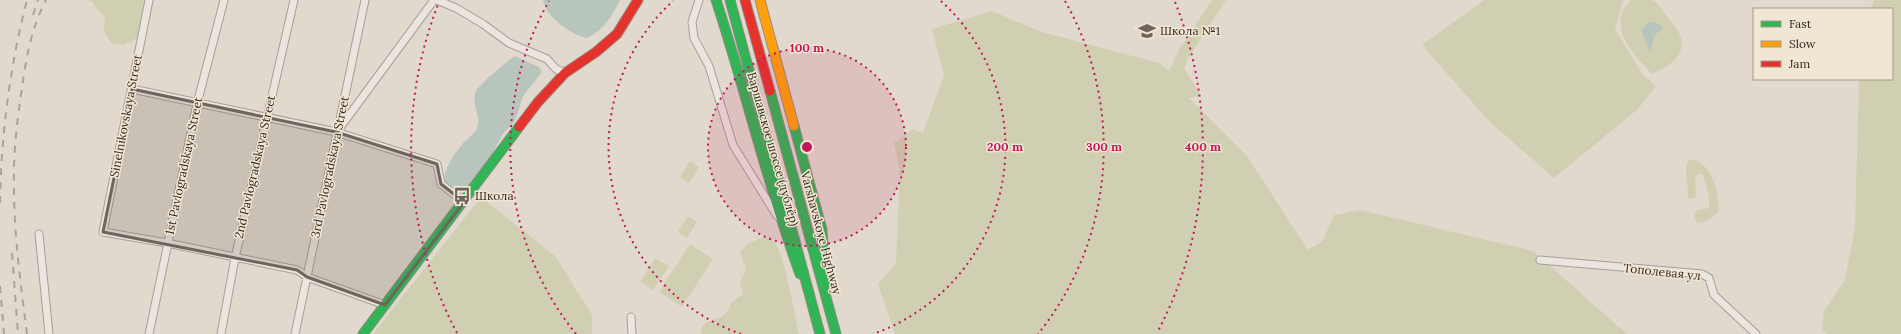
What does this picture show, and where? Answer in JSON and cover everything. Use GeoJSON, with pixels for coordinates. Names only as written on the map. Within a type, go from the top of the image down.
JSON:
{"type":"FeatureCollection","features":[{"type":"Feature","properties":{"kind":"main road"},"geometry":{"type":"LineString","coordinates":[[363,334],[538,102],[565,73],[596,52],[617,34],[638,0]]}},
{"type":"Feature","properties":{"kind":"main road","name":"Варшавское шоссе (дублёр)"},"geometry":{"type":"LineString","coordinates":[[716,0],[736,60],[782,225],[812,302]]}},
{"type":"Feature","properties":{"kind":"main road"},"geometry":{"type":"LineString","coordinates":[[730,0],[820,334]]}},
{"type":"Feature","properties":{"kind":"main road","name":"Varshavskoye Highway"},"geometry":{"type":"LineString","coordinates":[[746,0],[836,334]]}},
{"type":"Feature","properties":{"kind":"main road","name":"Варшавское шоссе (дублёр)"},"geometry":{"type":"LineString","coordinates":[[760,0],[822,230],[826,298]]}},
{"type":"Feature","properties":{"kind":"street","name":"Sinelnikovskaya Street"},"geometry":{"type":"LineString","coordinates":[[149,0],[103,232],[167,244]]}},
{"type":"Feature","properties":{"kind":"street","name":"1st Pavlogradskaya Street"},"geometry":{"type":"LineString","coordinates":[[149,334],[197,104],[224,0]]}},
{"type":"Feature","properties":{"kind":"street","name":"2nd Pavlogradskaya Street"},"geometry":{"type":"LineString","coordinates":[[221,334],[235,258],[294,0]]}},
{"type":"Feature","properties":{"kind":"street","name":"3rd Pavlogradskaya Street"},"geometry":{"type":"LineString","coordinates":[[295,334],[336,132],[365,0]]}},
{"type":"Feature","properties":{"kind":"street"},"geometry":{"type":"LineString","coordinates":[[336,132],[434,0]]}},
{"type":"Feature","properties":{"kind":"street"},"geometry":{"type":"LineString","coordinates":[[437,0],[456,8],[483,24],[509,43],[547,59],[556,69],[565,73]]}},
{"type":"Feature","properties":{"kind":"street"},"geometry":{"type":"LineString","coordinates":[[699,0],[692,22],[694,38],[709,66],[730,137],[739,156],[782,225]]}},
{"type":"Feature","properties":{"kind":"street"},"geometry":{"type":"LineString","coordinates":[[132,89],[197,104],[336,132],[437,164],[441,184],[464,202]]}},
{"type":"Feature","properties":{"kind":"street"},"geometry":{"type":"LineString","coordinates":[[39,234],[49,334]]}},
{"type":"Feature","properties":{"kind":"street"},"geometry":{"type":"LineString","coordinates":[[167,244],[298,270],[307,277],[385,305]]}},
{"type":"Feature","properties":{"kind":"street","name":"Тополевая ул"},"geometry":{"type":"LineString","coordinates":[[1540,260],[1702,274],[1710,278],[1714,295],[1756,334]]}},
{"type":"Feature","properties":{"kind":"street"},"geometry":{"type":"LineString","coordinates":[[631,317],[632,334]]}},
{"type":"Feature","properties":{"kind":"highlighted area"},"geometry":{"type":"Polygon","coordinates":[[[132,89],[336,132],[437,164],[441,184],[464,202],[385,305],[307,277],[297,270],[103,232],[132,89]]]}},
{"type":"Feature","properties":{"kind":"shaded area"},"geometry":{"type":"Polygon","coordinates":[[[88,0],[145,0],[137,38],[124,45],[111,43],[104,31],[105,17],[96,8],[93,2],[88,0]]]}},
{"type":"Feature","properties":{"kind":"shaded area"},"geometry":{"type":"Polygon","coordinates":[[[543,0],[620,0],[614,12],[603,27],[587,38],[567,29],[554,19],[545,7],[543,0]]]}},
{"type":"Feature","properties":{"kind":"shaded area"},"geometry":{"type":"Polygon","coordinates":[[[1212,0],[1226,0],[1187,60],[1184,68],[1201,96],[1189,98],[1247,156],[1308,250],[1322,242],[1334,215],[1360,210],[1533,251],[1627,334],[895,334],[878,284],[896,264],[900,170],[894,143],[913,129],[923,133],[944,75],[932,29],[992,11],[1042,32],[1159,63],[1169,71],[1180,48],[1212,0]]]}},
{"type":"Feature","properties":{"kind":"shaded area"},"geometry":{"type":"Polygon","coordinates":[[[1484,0],[1623,0],[1615,29],[1643,75],[1656,86],[1638,109],[1554,178],[1488,120],[1422,45],[1484,0]]]}},
{"type":"Feature","properties":{"kind":"shaded area"},"geometry":{"type":"Polygon","coordinates":[[[1630,0],[1652,0],[1656,2],[1681,37],[1682,47],[1680,53],[1667,66],[1652,74],[1628,45],[1621,29],[1623,10],[1630,0]]]}},
{"type":"Feature","properties":{"kind":"shaded area"},"geometry":{"type":"Polygon","coordinates":[[[1874,0],[1901,0],[1901,334],[1827,334],[1822,329],[1824,311],[1845,280],[1855,227],[1859,80],[1893,80],[1893,8],[1871,8],[1874,0]]]}},
{"type":"Feature","properties":{"kind":"shaded area"},"geometry":{"type":"Polygon","coordinates":[[[1649,22],[1654,22],[1664,27],[1655,35],[1650,52],[1641,30],[1649,22]]]}},
{"type":"Feature","properties":{"kind":"shaded area"},"geometry":{"type":"Polygon","coordinates":[[[515,56],[539,67],[542,72],[523,96],[515,121],[503,134],[487,163],[466,188],[458,193],[445,185],[445,174],[455,154],[473,134],[478,125],[474,101],[476,91],[494,72],[515,56]]]}},
{"type":"Feature","properties":{"kind":"shaded area"},"geometry":{"type":"Polygon","coordinates":[[[1695,159],[1707,169],[1714,181],[1718,196],[1719,211],[1704,222],[1697,223],[1694,216],[1696,211],[1709,208],[1709,195],[1703,175],[1700,174],[1695,176],[1696,194],[1694,199],[1688,198],[1686,170],[1688,161],[1695,159]]]}},
{"type":"Feature","properties":{"kind":"shaded area"},"geometry":{"type":"Polygon","coordinates":[[[690,161],[699,167],[689,183],[680,177],[690,161]]]}},
{"type":"Feature","properties":{"kind":"shaded area"},"geometry":{"type":"Polygon","coordinates":[[[481,197],[555,256],[592,315],[592,334],[373,334],[481,197]]]}},
{"type":"Feature","properties":{"kind":"shaded area"},"geometry":{"type":"Polygon","coordinates":[[[688,216],[697,222],[687,238],[678,232],[688,216]]]}},
{"type":"Feature","properties":{"kind":"shaded area"},"geometry":{"type":"Polygon","coordinates":[[[764,237],[773,240],[781,257],[789,284],[799,334],[701,334],[702,327],[707,322],[723,316],[729,309],[731,303],[743,294],[740,283],[746,269],[740,253],[747,244],[764,237]]]}},
{"type":"Feature","properties":{"kind":"shaded area"},"geometry":{"type":"Polygon","coordinates":[[[690,244],[713,259],[682,307],[659,292],[690,244]]]}},
{"type":"Feature","properties":{"kind":"shaded area"},"geometry":{"type":"Polygon","coordinates":[[[655,258],[669,266],[653,290],[640,282],[655,258]]]}},
{"type":"Feature","properties":{"kind":"railway"},"geometry":{"type":"LineString","coordinates":[[0,203],[4,126],[11,75],[27,0]]}},
{"type":"Feature","properties":{"kind":"railway"},"geometry":{"type":"LineString","coordinates":[[33,15],[38,0]]}},
{"type":"Feature","properties":{"kind":"railway"},"geometry":{"type":"LineString","coordinates":[[27,334],[15,225],[15,151],[18,113],[28,54],[33,31],[46,0]]}},
{"type":"Feature","properties":{"kind":"railway"},"geometry":{"type":"LineString","coordinates":[[12,253],[18,334]]}},
{"type":"Feature","properties":{"kind":"railway"},"geometry":{"type":"LineString","coordinates":[[0,286],[4,334]]}},
{"type":"Feature","properties":{"kind":"traffic: fast"},"geometry":{"type":"LineString","coordinates":[[716,0],[777,206],[800,274]]}},
{"type":"Feature","properties":{"kind":"traffic: fast"},"geometry":{"type":"LineString","coordinates":[[730,0],[820,334]]}},
{"type":"Feature","properties":{"kind":"traffic: fast"},"geometry":{"type":"LineString","coordinates":[[770,91],[836,334]]}},
{"type":"Feature","properties":{"kind":"traffic: fast"},"geometry":{"type":"LineString","coordinates":[[794,126],[822,230],[825,284]]}},
{"type":"Feature","properties":{"kind":"traffic: fast"},"geometry":{"type":"LineString","coordinates":[[363,334],[519,127]]}},
{"type":"Feature","properties":{"kind":"traffic: slow"},"geometry":{"type":"LineString","coordinates":[[760,0],[794,126]]}},
{"type":"Feature","properties":{"kind":"traffic: jam"},"geometry":{"type":"LineString","coordinates":[[519,127],[538,102],[565,73],[596,52],[617,34],[638,0]]}},
{"type":"Feature","properties":{"kind":"traffic: jam"},"geometry":{"type":"LineString","coordinates":[[745,0],[770,91]]}},
{"type":"Feature","properties":{"kind":"place","name":"Школа №1"},"geometry":{"type":"Point","coordinates":[1147,31]}},
{"type":"Feature","properties":{"kind":"place","name":"Школа"},"geometry":{"type":"Point","coordinates":[462,196]}}]}
